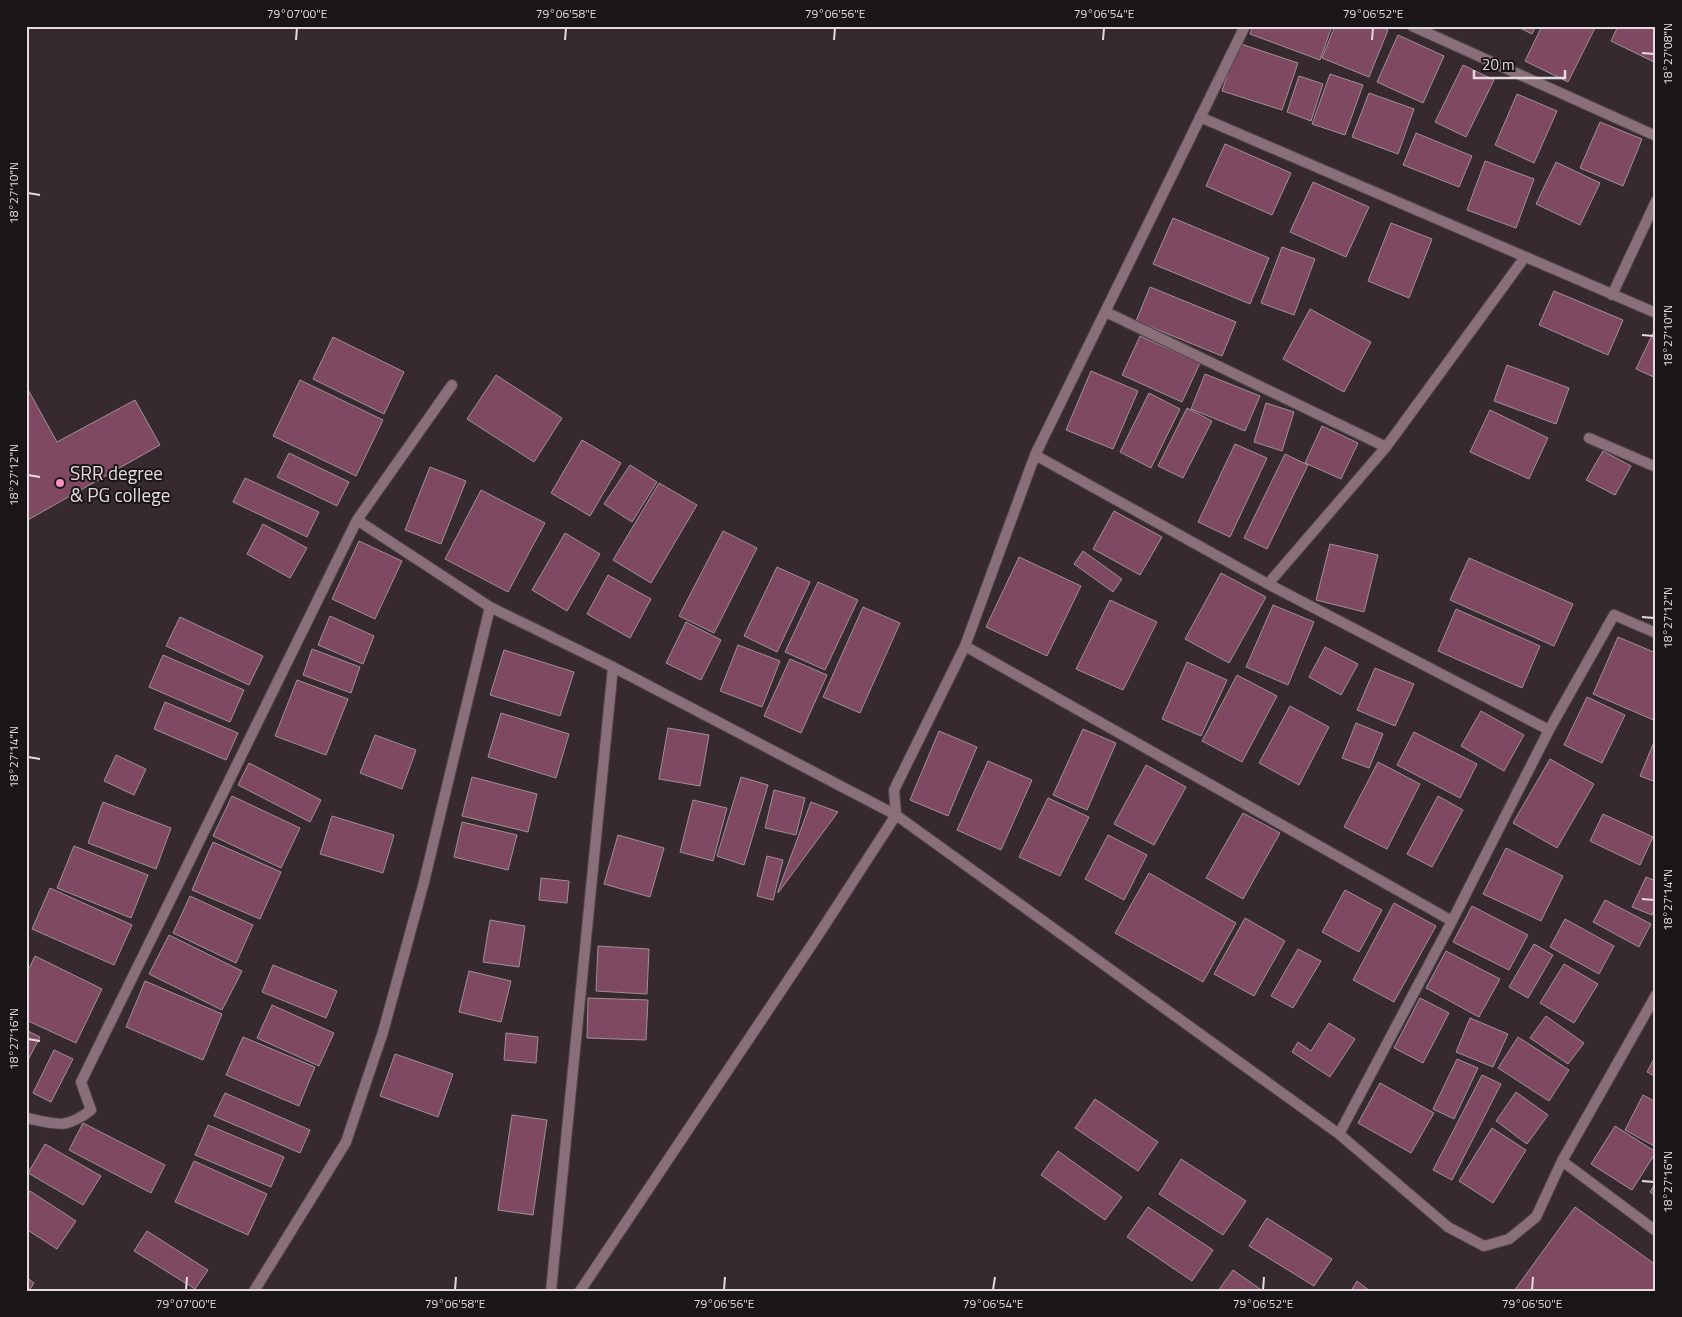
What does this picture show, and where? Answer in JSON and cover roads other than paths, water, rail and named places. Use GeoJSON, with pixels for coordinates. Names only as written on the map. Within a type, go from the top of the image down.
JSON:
{"type":"FeatureCollection","features":[{"type":"Feature","properties":{"kind":"street"},"geometry":{"type":"LineString","coordinates":[[580,1291],[818,937],[896,815],[894,790],[965,646],[1035,455],[1245,26]]}},
{"type":"Feature","properties":{"kind":"street"},"geometry":{"type":"LineString","coordinates":[[1412,26],[1656,136]]}},
{"type":"Feature","properties":{"kind":"street"},"geometry":{"type":"LineString","coordinates":[[1200,116],[1656,313]]}},
{"type":"Feature","properties":{"kind":"street"},"geometry":{"type":"LineString","coordinates":[[1612,295],[1656,201]]}},
{"type":"Feature","properties":{"kind":"street"},"geometry":{"type":"LineString","coordinates":[[1268,584],[1386,448],[1525,257]]}},
{"type":"Feature","properties":{"kind":"street"},"geometry":{"type":"LineString","coordinates":[[1106,312],[1386,448]]}},
{"type":"Feature","properties":{"kind":"street"},"geometry":{"type":"LineString","coordinates":[[26,1118],[58,1125],[76,1121],[91,1110],[81,1082],[357,520],[452,385]]}},
{"type":"Feature","properties":{"kind":"street"},"geometry":{"type":"LineString","coordinates":[[1589,438],[1656,467]]}},
{"type":"Feature","properties":{"kind":"street"},"geometry":{"type":"LineString","coordinates":[[1035,455],[1268,584],[1549,730]]}},
{"type":"Feature","properties":{"kind":"street"},"geometry":{"type":"LineString","coordinates":[[357,520],[490,607],[613,667],[896,815],[1339,1134],[1448,1227],[1484,1246],[1509,1239],[1536,1217],[1562,1161],[1656,995]]}},
{"type":"Feature","properties":{"kind":"street"},"geometry":{"type":"LineString","coordinates":[[254,1291],[346,1142],[383,1032],[422,891],[490,607]]}},
{"type":"Feature","properties":{"kind":"street"},"geometry":{"type":"LineString","coordinates":[[1339,1134],[1452,921],[1549,730],[1614,615],[1656,633]]}},
{"type":"Feature","properties":{"kind":"street"},"geometry":{"type":"LineString","coordinates":[[965,646],[1452,921]]}},
{"type":"Feature","properties":{"kind":"street"},"geometry":{"type":"LineString","coordinates":[[551,1291],[613,667]]}},
{"type":"Feature","properties":{"kind":"street"},"geometry":{"type":"LineString","coordinates":[[1562,1161],[1656,1231]]}},
{"type":"Feature","properties":{"kind":"place","name":"SRR degree & PG college"},"geometry":{"type":"Point","coordinates":[60,483]}}]}
